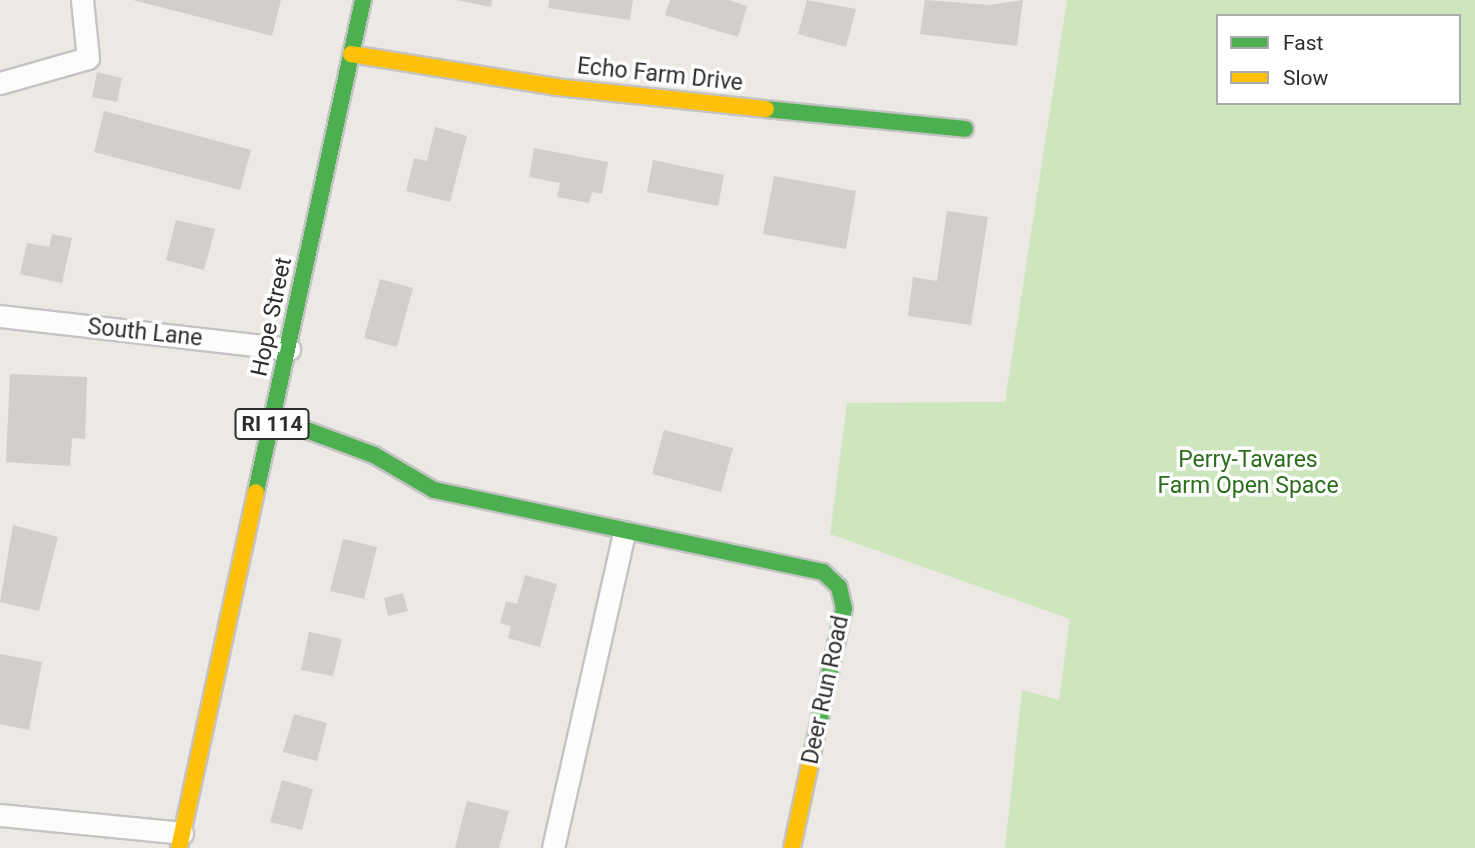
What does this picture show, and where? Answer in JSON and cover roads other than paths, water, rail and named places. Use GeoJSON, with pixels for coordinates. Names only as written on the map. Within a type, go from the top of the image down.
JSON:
{"type":"FeatureCollection","features":[{"type":"Feature","properties":{"kind":"street"},"geometry":{"type":"LineString","coordinates":[[0,83],[88,58],[82,0]]}},
{"type":"Feature","properties":{"kind":"street","name":"Hope Street"},"geometry":{"type":"LineString","coordinates":[[180,840],[363,0]]}},
{"type":"Feature","properties":{"kind":"street","name":"Echo Farm Drive"},"geometry":{"type":"LineString","coordinates":[[351,54],[556,88],[965,129]]}},
{"type":"Feature","properties":{"kind":"street","name":"South Lane"},"geometry":{"type":"LineString","coordinates":[[0,316],[289,349]]}},
{"type":"Feature","properties":{"kind":"street","name":"Deer Run Road"},"geometry":{"type":"LineString","coordinates":[[274,418],[374,454],[434,490],[823,572],[839,587],[844,608],[792,848]]}},
{"type":"Feature","properties":{"kind":"street"},"geometry":{"type":"LineString","coordinates":[[553,848],[624,532]]}},
{"type":"Feature","properties":{"kind":"street"},"geometry":{"type":"LineString","coordinates":[[0,815],[180,840]]}},
{"type":"Feature","properties":{"kind":"park label","name":"Perry-Tavares Farm Open Space"},"geometry":{"type":"Point","coordinates":[1248,473]}}]}
